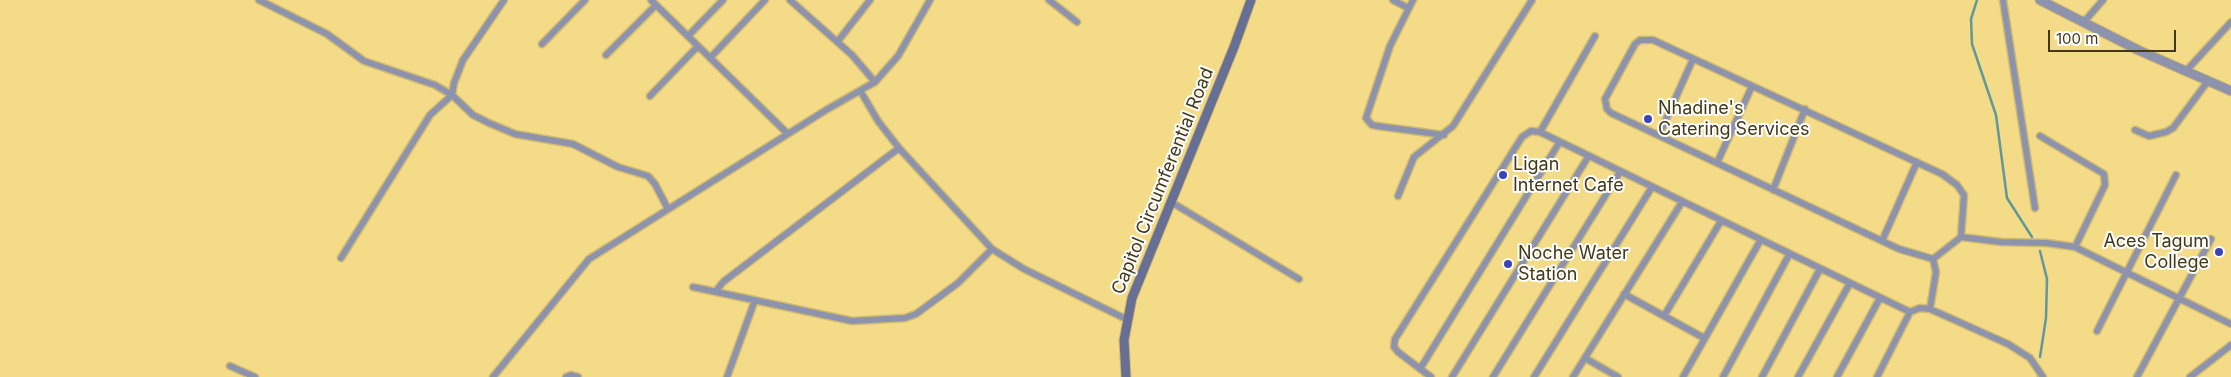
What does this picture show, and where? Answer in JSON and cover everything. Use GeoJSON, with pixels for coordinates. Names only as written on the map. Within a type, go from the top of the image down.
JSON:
{"type":"FeatureCollection","features":[{"type":"Feature","properties":{"kind":"main road","name":"Capitol Circumferential Road"},"geometry":{"type":"LineString","coordinates":[[1126,377],[1124,340],[1126,319],[1135,290],[1234,47],[1251,0]]}},
{"type":"Feature","properties":{"kind":"street"},"geometry":{"type":"LineString","coordinates":[[259,0],[328,34],[364,61],[422,79],[452,95],[473,115],[510,132],[573,144],[618,167],[648,176],[655,184],[668,209]]}},
{"type":"Feature","properties":{"kind":"street"},"geometry":{"type":"LineString","coordinates":[[341,258],[430,115],[452,95],[454,83],[463,60],[504,0]]}},
{"type":"Feature","properties":{"kind":"street"},"geometry":{"type":"LineString","coordinates":[[542,44],[585,0]]}},
{"type":"Feature","properties":{"kind":"street"},"geometry":{"type":"LineString","coordinates":[[688,36],[723,0]]}},
{"type":"Feature","properties":{"kind":"street"},"geometry":{"type":"LineString","coordinates":[[710,58],[765,0]]}},
{"type":"Feature","properties":{"kind":"street"},"geometry":{"type":"LineString","coordinates":[[790,0],[838,42],[875,82]]}},
{"type":"Feature","properties":{"kind":"street"},"geometry":{"type":"LineString","coordinates":[[838,42],[870,0]]}},
{"type":"Feature","properties":{"kind":"street"},"geometry":{"type":"LineString","coordinates":[[493,377],[589,259],[826,110],[861,92],[875,82],[898,56],[930,0]]}},
{"type":"Feature","properties":{"kind":"street"},"geometry":{"type":"LineString","coordinates":[[1049,0],[1078,22]]}},
{"type":"Feature","properties":{"kind":"street"},"geometry":{"type":"LineString","coordinates":[[1393,0],[1408,8]]}},
{"type":"Feature","properties":{"kind":"street"},"geometry":{"type":"LineString","coordinates":[[1413,0],[1390,46],[1366,118],[1372,125],[1444,134]]}},
{"type":"Feature","properties":{"kind":"street"},"geometry":{"type":"LineString","coordinates":[[1398,196],[1414,157],[1430,142],[1444,134],[1460,115],[1532,0]]}},
{"type":"Feature","properties":{"kind":"street"},"geometry":{"type":"LineString","coordinates":[[2003,0],[2035,208]]}},
{"type":"Feature","properties":{"kind":"street"},"geometry":{"type":"LineString","coordinates":[[2040,0],[2084,23],[2231,91]]}},
{"type":"Feature","properties":{"kind":"street"},"geometry":{"type":"LineString","coordinates":[[2084,23],[2103,0]]}},
{"type":"Feature","properties":{"kind":"street"},"geometry":{"type":"LineString","coordinates":[[606,55],[653,2],[788,134]]}},
{"type":"Feature","properties":{"kind":"street"},"geometry":{"type":"LineString","coordinates":[[2186,71],[2231,22]]}},
{"type":"Feature","properties":{"kind":"street"},"geometry":{"type":"LineString","coordinates":[[1540,132],[1596,36]]}},
{"type":"Feature","properties":{"kind":"street"},"geometry":{"type":"LineString","coordinates":[[1640,40],[1653,40],[1942,174],[1961,189],[1965,205],[1961,237],[1933,259],[1916,255],[1882,241],[1611,113],[1605,105],[1607,94],[1635,44],[1640,40]]}},
{"type":"Feature","properties":{"kind":"street"},"geometry":{"type":"LineString","coordinates":[[650,96],[698,46]]}},
{"type":"Feature","properties":{"kind":"street"},"geometry":{"type":"LineString","coordinates":[[1658,135],[1693,59]]}},
{"type":"Feature","properties":{"kind":"street"},"geometry":{"type":"LineString","coordinates":[[2135,130],[2149,136],[2166,132],[2173,128],[2208,81]]}},
{"type":"Feature","properties":{"kind":"street"},"geometry":{"type":"LineString","coordinates":[[1717,163],[1752,86]]}},
{"type":"Feature","properties":{"kind":"street"},"geometry":{"type":"LineString","coordinates":[[861,92],[878,121],[899,148],[992,249],[1024,269],[1126,319]]}},
{"type":"Feature","properties":{"kind":"street"},"geometry":{"type":"LineString","coordinates":[[1773,190],[1805,110]]}},
{"type":"Feature","properties":{"kind":"street"},"geometry":{"type":"LineString","coordinates":[[1431,377],[1396,350],[1395,338],[1522,137],[1531,130],[1540,132],[1760,241],[1910,312]]}},
{"type":"Feature","properties":{"kind":"street"},"geometry":{"type":"LineString","coordinates":[[2040,136],[2104,174],[2105,185],[2075,248]]}},
{"type":"Feature","properties":{"kind":"street"},"geometry":{"type":"LineString","coordinates":[[1420,369],[1559,143]]}},
{"type":"Feature","properties":{"kind":"street"},"geometry":{"type":"LineString","coordinates":[[716,291],[729,278],[899,148]]}},
{"type":"Feature","properties":{"kind":"street"},"geometry":{"type":"LineString","coordinates":[[1452,377],[1588,157]]}},
{"type":"Feature","properties":{"kind":"street"},"geometry":{"type":"LineString","coordinates":[[1882,241],[1917,162]]}},
{"type":"Feature","properties":{"kind":"street"},"geometry":{"type":"LineString","coordinates":[[1493,377],[1620,172]]}},
{"type":"Feature","properties":{"kind":"street"},"geometry":{"type":"LineString","coordinates":[[2096,331],[2176,175]]}},
{"type":"Feature","properties":{"kind":"street"},"geometry":{"type":"LineString","coordinates":[[1534,377],[1652,187]]}},
{"type":"Feature","properties":{"kind":"street"},"geometry":{"type":"LineString","coordinates":[[1171,202],[1298,279]]}},
{"type":"Feature","properties":{"kind":"street"},"geometry":{"type":"LineString","coordinates":[[1573,377],[1682,202]]}},
{"type":"Feature","properties":{"kind":"street"},"geometry":{"type":"LineString","coordinates":[[1664,316],[1721,221]]}},
{"type":"Feature","properties":{"kind":"street"},"geometry":{"type":"LineString","coordinates":[[1961,237],[2001,242],[2047,243],[2075,248],[2178,300],[2231,324]]}},
{"type":"Feature","properties":{"kind":"street"},"geometry":{"type":"LineString","coordinates":[[2137,377],[2211,239]]}},
{"type":"Feature","properties":{"kind":"street"},"geometry":{"type":"LineString","coordinates":[[1683,377],[1760,241]]}},
{"type":"Feature","properties":{"kind":"street"},"geometry":{"type":"LineString","coordinates":[[693,287],[852,321],[905,318],[922,310],[958,283],[992,249]]}},
{"type":"Feature","properties":{"kind":"street"},"geometry":{"type":"LineString","coordinates":[[1723,377],[1789,255]]}},
{"type":"Feature","properties":{"kind":"street"},"geometry":{"type":"LineString","coordinates":[[1930,309],[1936,272],[1933,259]]}},
{"type":"Feature","properties":{"kind":"street"},"geometry":{"type":"LineString","coordinates":[[1762,377],[1820,269]]}},
{"type":"Feature","properties":{"kind":"street"},"geometry":{"type":"LineString","coordinates":[[1798,377],[1850,283]]}},
{"type":"Feature","properties":{"kind":"street"},"geometry":{"type":"LineString","coordinates":[[1624,294],[1704,338]]}},
{"type":"Feature","properties":{"kind":"street"},"geometry":{"type":"LineString","coordinates":[[1837,377],[1880,298]]}},
{"type":"Feature","properties":{"kind":"street"},"geometry":{"type":"LineString","coordinates":[[727,377],[755,300]]}},
{"type":"Feature","properties":{"kind":"street"},"geometry":{"type":"LineString","coordinates":[[1877,377],[1910,312],[1920,308],[1930,309],[2008,344],[2036,363],[2043,377]]}},
{"type":"Feature","properties":{"kind":"street"},"geometry":{"type":"LineString","coordinates":[[2190,377],[2231,345]]}},
{"type":"Feature","properties":{"kind":"street"},"geometry":{"type":"LineString","coordinates":[[1585,358],[1615,376]]}},
{"type":"Feature","properties":{"kind":"street"},"geometry":{"type":"LineString","coordinates":[[230,366],[255,377]]}},
{"type":"Feature","properties":{"kind":"street"},"geometry":{"type":"LineString","coordinates":[[566,377],[571,375],[578,377]]}},
{"type":"Feature","properties":{"kind":"waterway"},"geometry":{"type":"LineString","coordinates":[[1977,0],[1971,19],[1972,44],[1996,115],[2007,198],[2032,237]]}},
{"type":"Feature","properties":{"kind":"waterway"},"geometry":{"type":"LineString","coordinates":[[2040,251],[2047,279],[2046,318],[2040,357]]}},
{"type":"Feature","properties":{"kind":"place","name":"Nhadine's Catering Services"},"geometry":{"type":"Point","coordinates":[1648,119]}},
{"type":"Feature","properties":{"kind":"place","name":"Ligan Internet Cafe"},"geometry":{"type":"Point","coordinates":[1503,175]}},
{"type":"Feature","properties":{"kind":"place","name":"Aces Tagum College"},"geometry":{"type":"Point","coordinates":[2219,252]}},
{"type":"Feature","properties":{"kind":"place","name":"Noche Water Station"},"geometry":{"type":"Point","coordinates":[1508,264]}}]}
